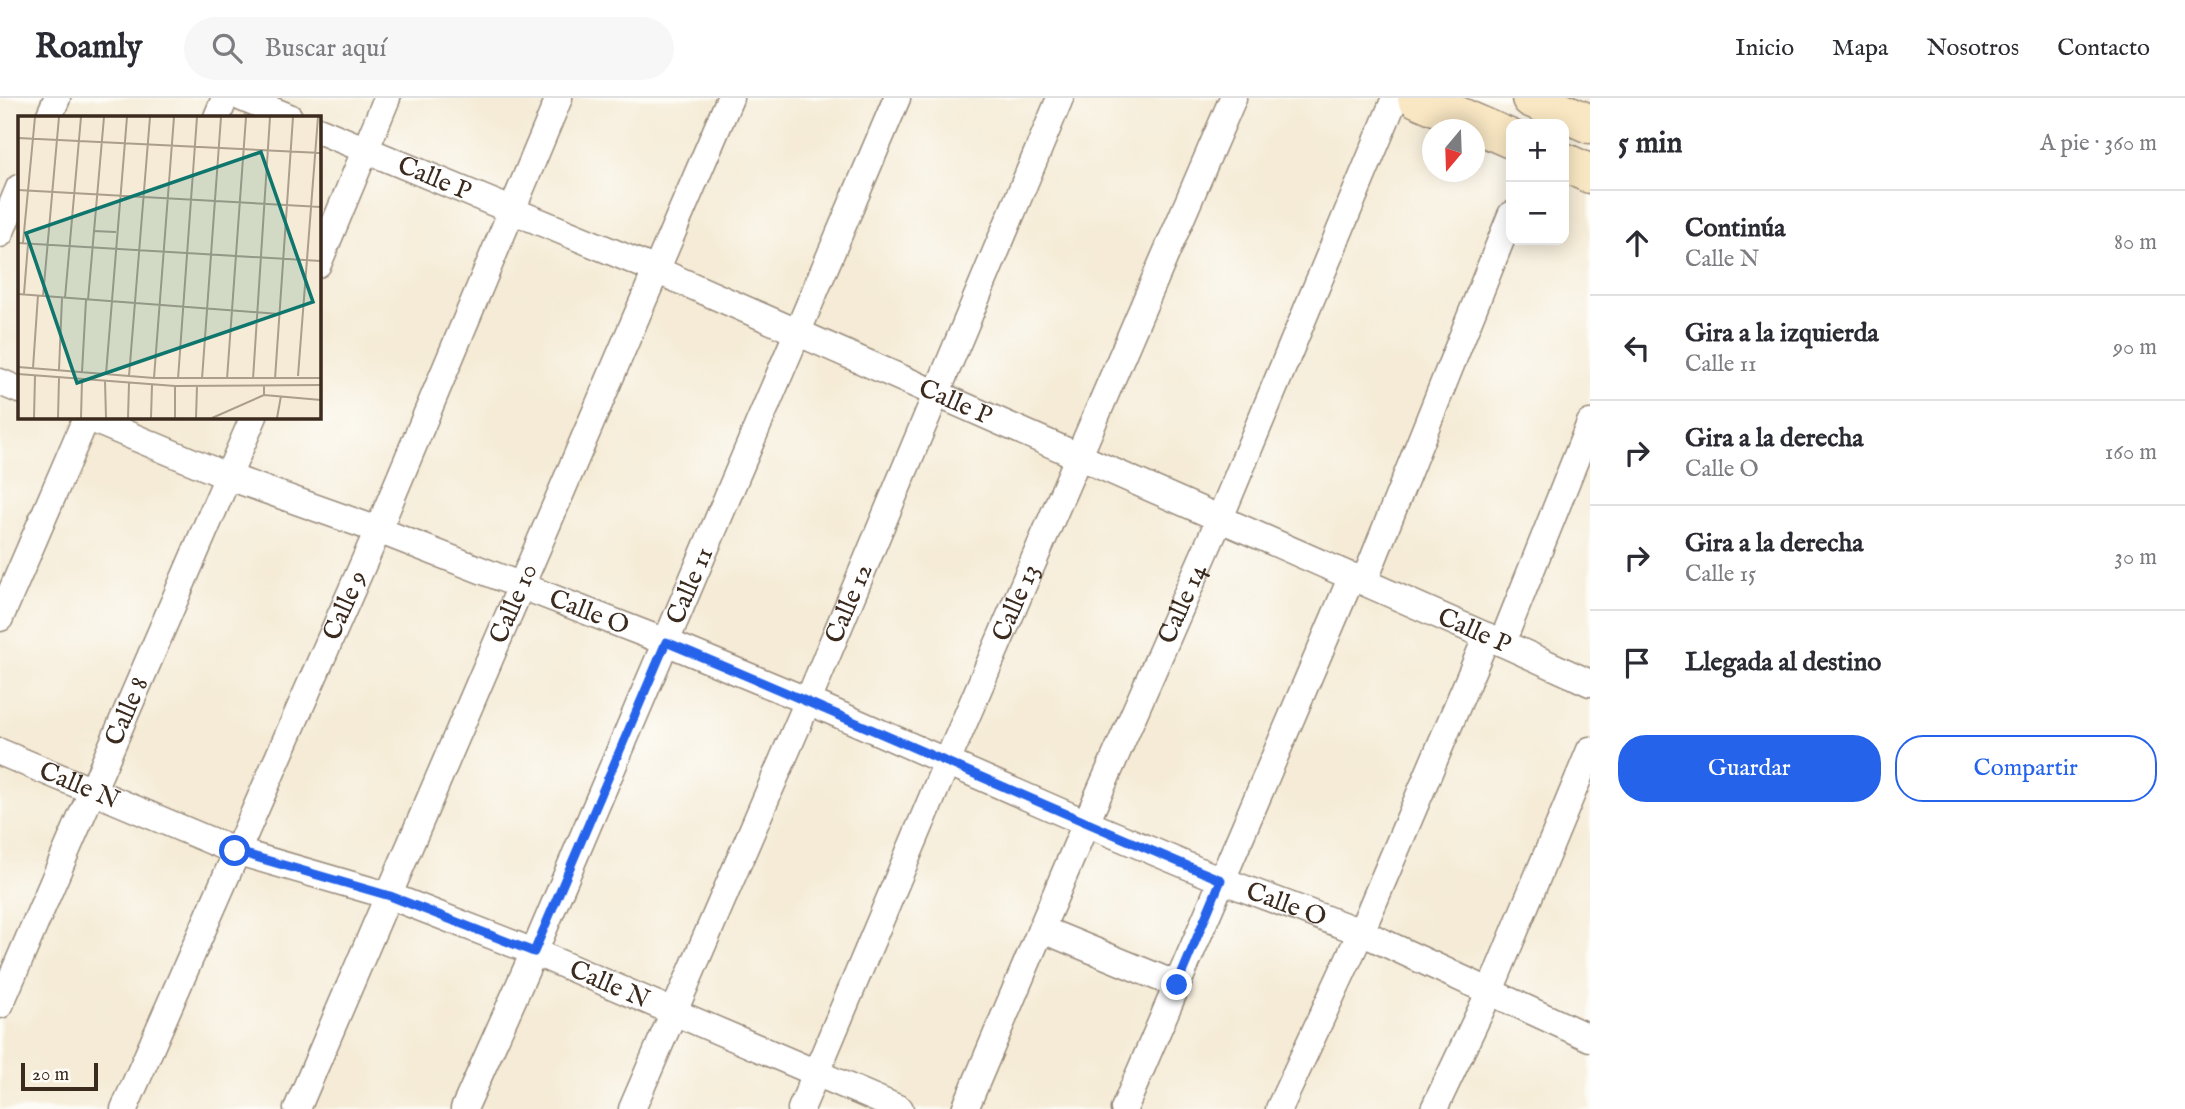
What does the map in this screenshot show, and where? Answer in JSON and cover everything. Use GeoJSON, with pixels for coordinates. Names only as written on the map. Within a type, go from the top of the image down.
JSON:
{"type":"FeatureCollection","features":[{"type":"Feature","properties":{"kind":"street"},"geometry":{"type":"LineString","coordinates":[[49,116],[57,98]]}},
{"type":"Feature","properties":{"kind":"street"},"geometry":{"type":"LineString","coordinates":[[217,116],[225,98]]}},
{"type":"Feature","properties":{"kind":"street"},"geometry":{"type":"LineString","coordinates":[[242,98],[287,116]]}},
{"type":"Feature","properties":{"kind":"street"},"geometry":{"type":"LineString","coordinates":[[320,259],[387,98]]}},
{"type":"Feature","properties":{"kind":"street","name":"Calle 9"},"geometry":{"type":"LineString","coordinates":[[124,1109],[378,530],[559,98]]}},
{"type":"Feature","properties":{"kind":"street","name":"Calle 10"},"geometry":{"type":"LineString","coordinates":[[297,1109],[730,98]]}},
{"type":"Feature","properties":{"kind":"street","name":"Calle 11"},"geometry":{"type":"LineString","coordinates":[[464,1109],[534,952],[897,98]]}},
{"type":"Feature","properties":{"kind":"street","name":"Calle 12"},"geometry":{"type":"LineString","coordinates":[[632,1109],[808,701],[1060,98]]}},
{"type":"Feature","properties":{"kind":"street","name":"Calle 13"},"geometry":{"type":"LineString","coordinates":[[801,1109],[1233,98]]}},
{"type":"Feature","properties":{"kind":"street","name":"Calle 14"},"geometry":{"type":"LineString","coordinates":[[965,1109],[1086,823],[1220,518],[1395,98]]}},
{"type":"Feature","properties":{"kind":"street"},"geometry":{"type":"LineString","coordinates":[[1417,98],[1506,137]]}},
{"type":"Feature","properties":{"kind":"street"},"geometry":{"type":"LineString","coordinates":[[1548,102],[1590,124]]}},
{"type":"Feature","properties":{"kind":"street","name":"Calle P"},"geometry":{"type":"LineString","coordinates":[[320,131],[656,270],[1590,683]]}},
{"type":"Feature","properties":{"kind":"street"},"geometry":{"type":"LineString","coordinates":[[1569,164],[1590,174]]}},
{"type":"Feature","properties":{"kind":"street"},"geometry":{"type":"LineString","coordinates":[[0,234],[18,190]]}},
{"type":"Feature","properties":{"kind":"street"},"geometry":{"type":"LineString","coordinates":[[1124,1109],[1221,880],[1358,579],[1506,227]]}},
{"type":"Feature","properties":{"kind":"street"},"geometry":{"type":"LineString","coordinates":[[0,382],[18,390]]}},
{"type":"Feature","properties":{"kind":"street"},"geometry":{"type":"LineString","coordinates":[[0,618],[86,418]]}},
{"type":"Feature","properties":{"kind":"street","name":"Calle O"},"geometry":{"type":"LineString","coordinates":[[88,418],[229,477],[378,530],[666,642],[1221,880],[1361,932],[1590,1038]]}},
{"type":"Feature","properties":{"kind":"street","name":"Calle 8"},"geometry":{"type":"LineString","coordinates":[[0,1005],[253,418]]}},
{"type":"Feature","properties":{"kind":"street"},"geometry":{"type":"LineString","coordinates":[[1279,1109],[1590,423]]}},
{"type":"Feature","properties":{"kind":"street"},"geometry":{"type":"LineString","coordinates":[[1434,1109],[1490,991],[1590,750]]}},
{"type":"Feature","properties":{"kind":"street","name":"Calle N"},"geometry":{"type":"LineString","coordinates":[[0,752],[235,851],[390,896],[534,952],[900,1109]]}},
{"type":"Feature","properties":{"kind":"street"},"geometry":{"type":"LineString","coordinates":[[1041,929],[1177,985]]}},
{"type":"Feature","properties":{"kind":"route"},"geometry":{"type":"LineString","coordinates":[[235,851],[390,896],[534,952],[666,642],[1221,880],[1177,985]]}}]}
